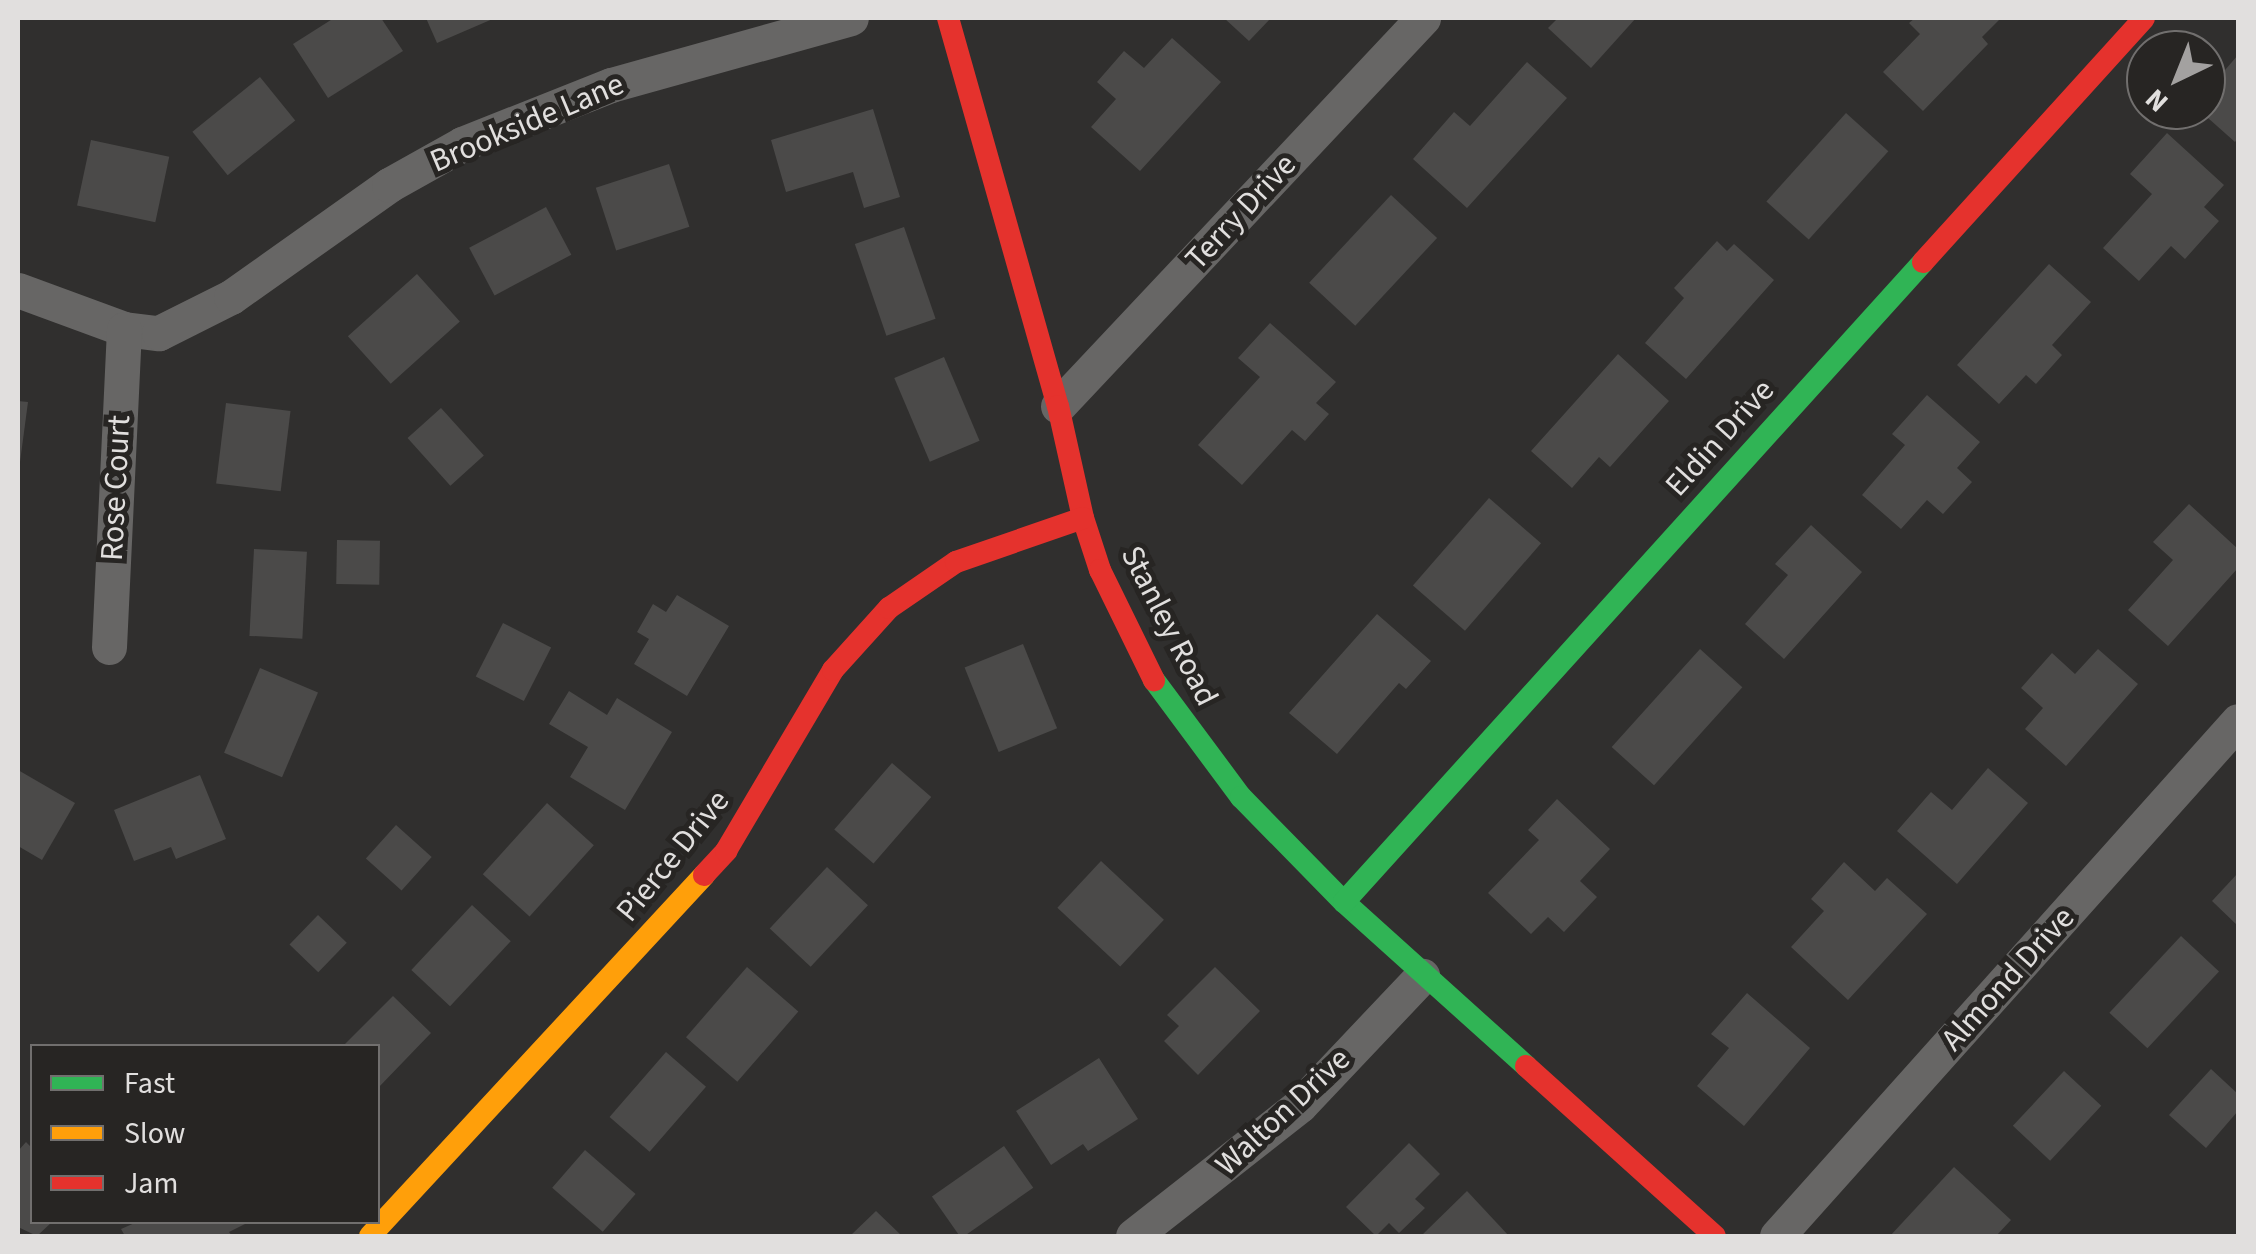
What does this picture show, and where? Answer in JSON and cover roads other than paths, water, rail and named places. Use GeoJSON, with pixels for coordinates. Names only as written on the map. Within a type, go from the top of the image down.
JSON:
{"type":"FeatureCollection","features":[{"type":"Feature","properties":{"kind":"street","name":"Brookside Lane"},"geometry":{"type":"LineString","coordinates":[[124,328],[159,333],[231,297],[388,185],[462,144],[611,85],[851,18]]}},
{"type":"Feature","properties":{"kind":"street","name":"Stanley Road"},"geometry":{"type":"LineString","coordinates":[[948,18],[1058,406],[1083,518],[1100,570],[1163,698],[1220,773],[1344,902],[1715,1236]]}},
{"type":"Feature","properties":{"kind":"street","name":"Terry Drive"},"geometry":{"type":"LineString","coordinates":[[1058,406],[1423,18]]}},
{"type":"Feature","properties":{"kind":"street","name":"Eldin Drive"},"geometry":{"type":"LineString","coordinates":[[1344,902],[2144,18]]}},
{"type":"Feature","properties":{"kind":"street"},"geometry":{"type":"LineString","coordinates":[[18,290],[124,328]]}},
{"type":"Feature","properties":{"kind":"street","name":"Rose Court"},"geometry":{"type":"LineString","coordinates":[[108,647],[124,328]]}},
{"type":"Feature","properties":{"kind":"street","name":"Pierce Drive"},"geometry":{"type":"LineString","coordinates":[[370,1236],[726,851],[833,670],[889,608],[956,562],[1083,518]]}},
{"type":"Feature","properties":{"kind":"street","name":"Almond Drive"},"geometry":{"type":"LineString","coordinates":[[1777,1236],[2238,722]]}},
{"type":"Feature","properties":{"kind":"street","name":"Walton Drive"},"geometry":{"type":"LineString","coordinates":[[1133,1236],[1300,1104],[1422,976]]}}]}
